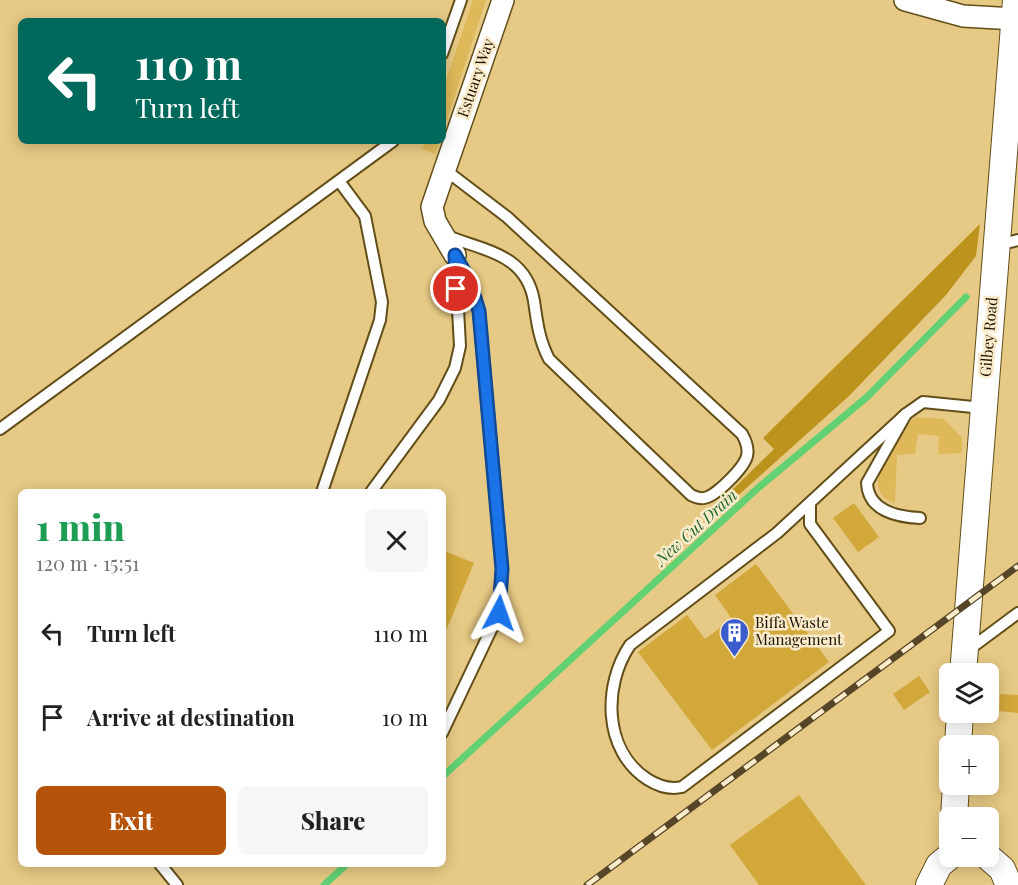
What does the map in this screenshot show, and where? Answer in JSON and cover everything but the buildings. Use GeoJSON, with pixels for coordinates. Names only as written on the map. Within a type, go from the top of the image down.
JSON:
{"type":"FeatureCollection","features":[{"type":"Feature","properties":{"kind":"street","name":"Estuary Way"},"geometry":{"type":"LineString","coordinates":[[455,255],[435,221],[432,207],[503,0]]}},
{"type":"Feature","properties":{"kind":"street"},"geometry":{"type":"LineString","coordinates":[[905,0],[963,16],[1016,10]]}},
{"type":"Feature","properties":{"kind":"street","name":"Gilbey Road"},"geometry":{"type":"LineString","coordinates":[[963,663],[983,408],[1007,242],[1016,10]]}},
{"type":"Feature","properties":{"kind":"street"},"geometry":{"type":"LineString","coordinates":[[929,885],[939,865]]}},
{"type":"Feature","properties":{"kind":"street"},"geometry":{"type":"LineString","coordinates":[[999,866],[1011,885],[1018,882]]}},
{"type":"Feature","properties":{"kind":"lane"},"geometry":{"type":"LineString","coordinates":[[446,43],[461,0]]}},
{"type":"Feature","properties":{"kind":"lane"},"geometry":{"type":"LineString","coordinates":[[0,429],[389,144]]}},
{"type":"Feature","properties":{"kind":"lane"},"geometry":{"type":"LineString","coordinates":[[443,235],[509,260],[524,271],[531,287],[540,342],[549,359],[691,495],[701,499],[711,497],[740,469],[747,456],[747,443],[742,434],[507,217],[444,169]]}},
{"type":"Feature","properties":{"kind":"lane"},"geometry":{"type":"LineString","coordinates":[[323,489],[380,320],[382,302],[365,216],[339,181]]}},
{"type":"Feature","properties":{"kind":"lane"},"geometry":{"type":"LineString","coordinates":[[373,489],[439,400],[455,368],[460,346],[455,255]]}},
{"type":"Feature","properties":{"kind":"lane"},"geometry":{"type":"LineString","coordinates":[[446,725],[499,613],[502,569],[479,311],[470,282],[455,255]]}},
{"type":"Feature","properties":{"kind":"lane"},"geometry":{"type":"LineString","coordinates":[[810,503],[810,524],[889,631],[682,787],[672,789],[654,784],[637,773],[622,751],[612,723],[612,691],[619,661],[630,645],[777,534],[810,503],[906,414],[923,402],[983,408]]}},
{"type":"Feature","properties":{"kind":"lane"},"geometry":{"type":"LineString","coordinates":[[906,414],[867,483],[867,490],[883,510],[896,516],[920,518]]}},
{"type":"Feature","properties":{"kind":"lane"},"geometry":{"type":"LineString","coordinates":[[964,644],[975,645],[1018,613]]}},
{"type":"Feature","properties":{"kind":"lane"},"geometry":{"type":"LineString","coordinates":[[162,867],[177,885]]}},
{"type":"Feature","properties":{"kind":"shaded area"},"geometry":{"type":"Polygon","coordinates":[[[473,0],[486,0],[446,123],[446,81],[473,0]]]}},
{"type":"Feature","properties":{"kind":"shaded area"},"geometry":{"type":"Polygon","coordinates":[[[424,144],[439,144],[435,154],[422,149],[424,144]]]}},
{"type":"Feature","properties":{"kind":"shaded area"},"geometry":{"type":"Polygon","coordinates":[[[980,224],[976,256],[946,295],[849,396],[724,508],[721,501],[774,449],[763,438],[980,224]]]}},
{"type":"Feature","properties":{"kind":"shaded area"},"geometry":{"type":"Polygon","coordinates":[[[915,417],[944,419],[962,438],[962,453],[938,454],[939,436],[918,434],[915,454],[897,455],[895,503],[884,497],[879,488],[879,478],[888,455],[915,417]]]}},
{"type":"Feature","properties":{"kind":"waterway","name":"New Cut Drain"},"geometry":{"type":"LineString","coordinates":[[446,773],[758,488],[867,397],[966,297]]}},
{"type":"Feature","properties":{"kind":"waterway","name":"New Cut Drain"},"geometry":{"type":"LineString","coordinates":[[324,885],[344,867]]}},
{"type":"Feature","properties":{"kind":"railway"},"geometry":{"type":"LineString","coordinates":[[587,885],[1018,566]]}},
{"type":"Feature","properties":{"kind":"place","name":"Biffa Waste Management"},"geometry":{"type":"Point","coordinates":[734,658]}},
{"type":"Feature","properties":{"kind":"route"},"geometry":{"type":"LineString","coordinates":[[456,289],[455,255],[470,282],[479,311],[502,569],[499,613]]}}]}
